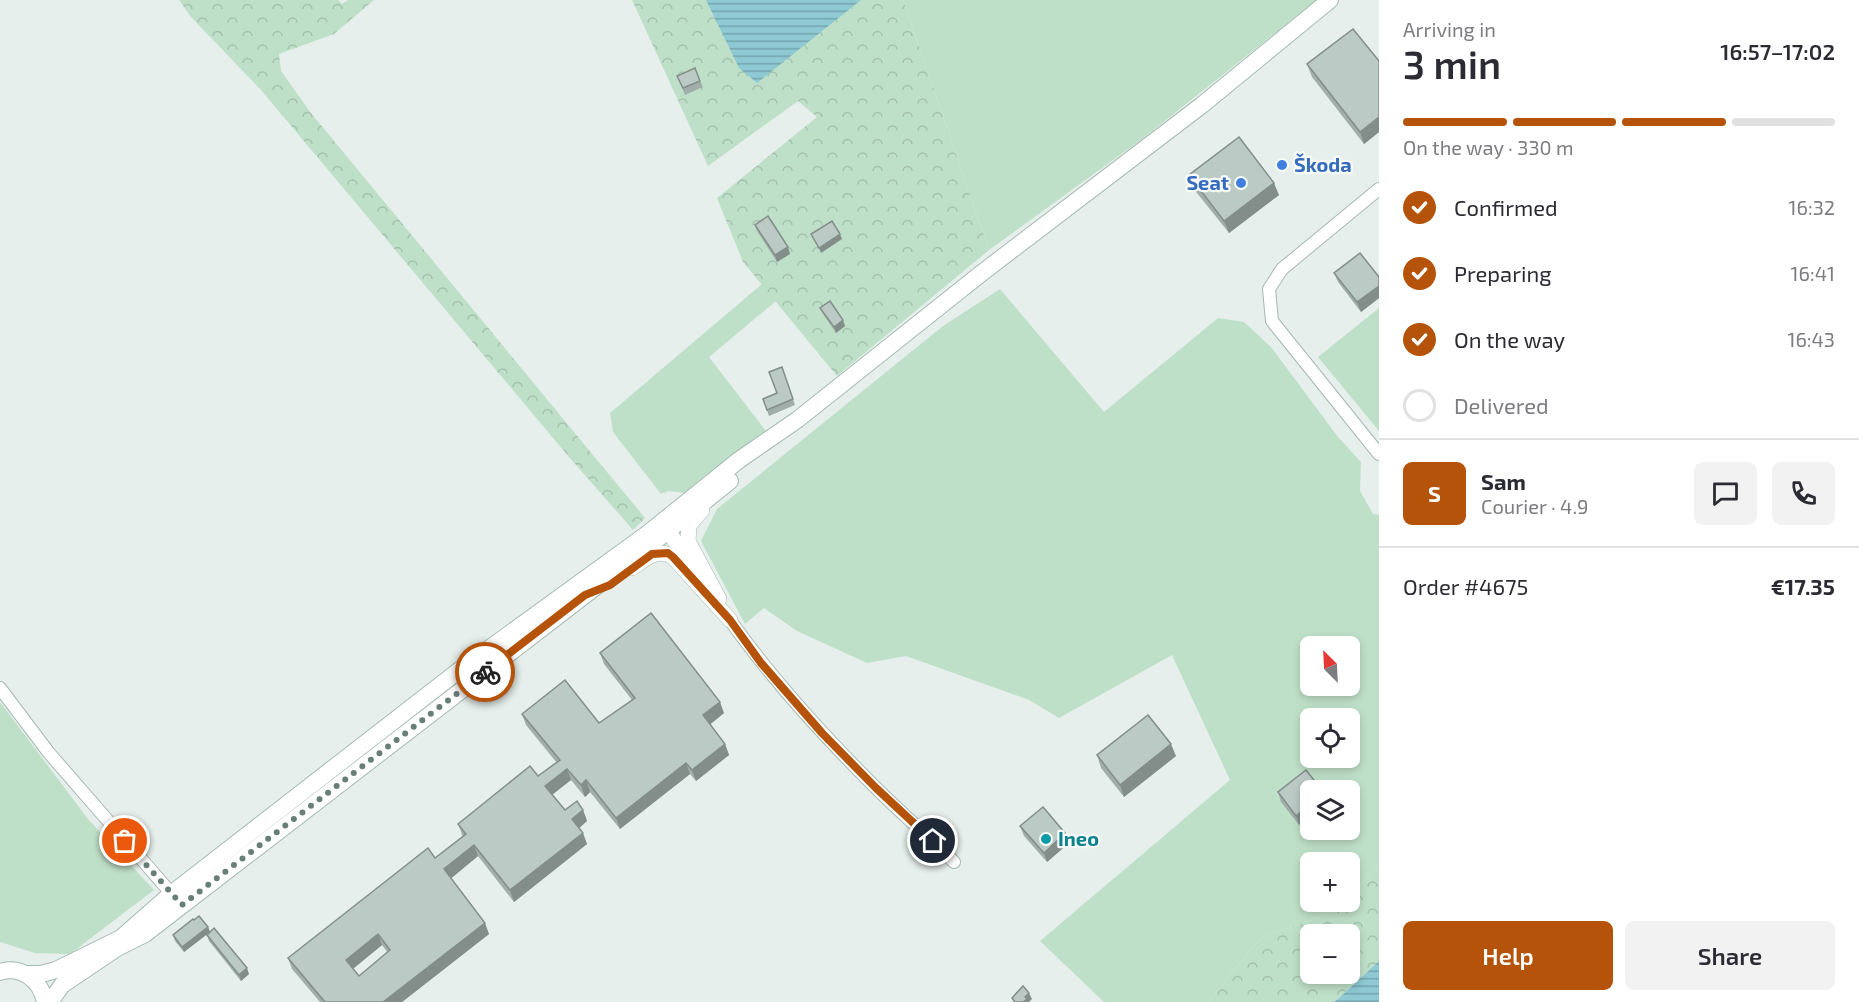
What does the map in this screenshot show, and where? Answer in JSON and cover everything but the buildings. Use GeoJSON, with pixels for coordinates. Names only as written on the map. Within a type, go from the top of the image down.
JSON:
{"type":"FeatureCollection","features":[{"type":"Feature","properties":{"kind":"main road"},"geometry":{"type":"LineString","coordinates":[[50,1002],[62,985],[117,948],[145,934],[176,899],[457,672],[647,534],[665,526],[728,483],[797,420],[983,272],[1202,105],[1330,0]]}},
{"type":"Feature","properties":{"kind":"main road"},"geometry":{"type":"LineString","coordinates":[[27,975],[56,970],[102,948],[121,938],[176,899],[585,595],[739,460],[797,420]]}},
{"type":"Feature","properties":{"kind":"main road"},"geometry":{"type":"LineString","coordinates":[[0,972],[13,971],[32,977],[41,988],[45,1002]]}},
{"type":"Feature","properties":{"kind":"street"},"geometry":{"type":"LineString","coordinates":[[1379,189],[1282,269],[1269,290],[1272,321],[1379,454]]}},
{"type":"Feature","properties":{"kind":"street"},"geometry":{"type":"LineString","coordinates":[[728,483],[689,525],[688,541],[730,620]]}},
{"type":"Feature","properties":{"kind":"street"},"geometry":{"type":"LineString","coordinates":[[665,526],[761,663],[822,733],[954,862]]}},
{"type":"Feature","properties":{"kind":"street"},"geometry":{"type":"LineString","coordinates":[[585,595],[610,585],[652,554],[668,553],[730,620]]}},
{"type":"Feature","properties":{"kind":"street"},"geometry":{"type":"LineString","coordinates":[[0,688],[49,753],[176,899]]}},
{"type":"Feature","properties":{"kind":"green space"},"geometry":{"type":"Polygon","coordinates":[[[179,0],[338,0],[342,4],[348,0],[374,0],[334,34],[279,54],[281,71],[311,113],[645,518],[633,530],[261,90],[191,17],[179,0]]]}},
{"type":"Feature","properties":{"kind":"green space"},"geometry":{"type":"Polygon","coordinates":[[[632,0],[903,0],[989,250],[837,376],[743,262],[717,198],[817,117],[798,101],[708,166],[632,0]]]}},
{"type":"Feature","properties":{"kind":"green space"},"geometry":{"type":"Polygon","coordinates":[[[903,0],[1317,0],[1142,139],[989,250],[903,0]]]}},
{"type":"Feature","properties":{"kind":"green space"},"geometry":{"type":"Polygon","coordinates":[[[762,284],[776,301],[709,357],[766,431],[698,481],[686,493],[668,491],[661,494],[613,432],[610,413],[762,284]]]}},
{"type":"Feature","properties":{"kind":"green space"},"geometry":{"type":"Polygon","coordinates":[[[1000,289],[1104,412],[1218,318],[1244,322],[1271,347],[1338,437],[1361,462],[1360,491],[1373,514],[1379,515],[1379,863],[1360,885],[1360,852],[1300,852],[1300,912],[1331,912],[1260,939],[1208,1002],[1104,1002],[1040,941],[1230,780],[1172,655],[1059,718],[1029,700],[906,656],[867,663],[797,631],[764,608],[745,624],[701,541],[717,509],[943,326],[1000,289]]]}},
{"type":"Feature","properties":{"kind":"green space"},"geometry":{"type":"Polygon","coordinates":[[[1379,308],[1379,431],[1318,357],[1379,308]]]}},
{"type":"Feature","properties":{"kind":"green space"},"geometry":{"type":"Polygon","coordinates":[[[0,702],[88,819],[154,890],[70,954],[35,953],[0,942],[0,702]]]}},
{"type":"Feature","properties":{"kind":"green space"},"geometry":{"type":"Polygon","coordinates":[[[1379,863],[1379,961],[1360,978],[1360,924],[1300,924],[1300,984],[1354,984],[1334,1002],[1208,1002],[1260,939],[1331,912],[1360,912],[1360,885],[1379,863]]]}},
{"type":"Feature","properties":{"kind":"water"},"geometry":{"type":"Polygon","coordinates":[[[706,0],[861,0],[757,83],[739,68],[706,0]]]}},
{"type":"Feature","properties":{"kind":"water"},"geometry":{"type":"Polygon","coordinates":[[[1379,961],[1379,1002],[1334,1002],[1354,984],[1360,984],[1360,979],[1379,961]]]}},
{"type":"Feature","properties":{"kind":"way so far"},"geometry":{"type":"LineString","coordinates":[[125,841],[182,905],[485,672]]}},
{"type":"Feature","properties":{"kind":"place","name":"Škoda"},"geometry":{"type":"Point","coordinates":[1282,165]}},
{"type":"Feature","properties":{"kind":"place","name":"Seat"},"geometry":{"type":"Point","coordinates":[1241,183]}},
{"type":"Feature","properties":{"kind":"place","name":"Ineo"},"geometry":{"type":"Point","coordinates":[1046,839]}},
{"type":"Feature","properties":{"kind":"route"},"geometry":{"type":"LineString","coordinates":[[485,672],[585,595],[610,585],[652,554],[668,553],[730,620],[761,663],[822,733],[933,841]]}}]}
